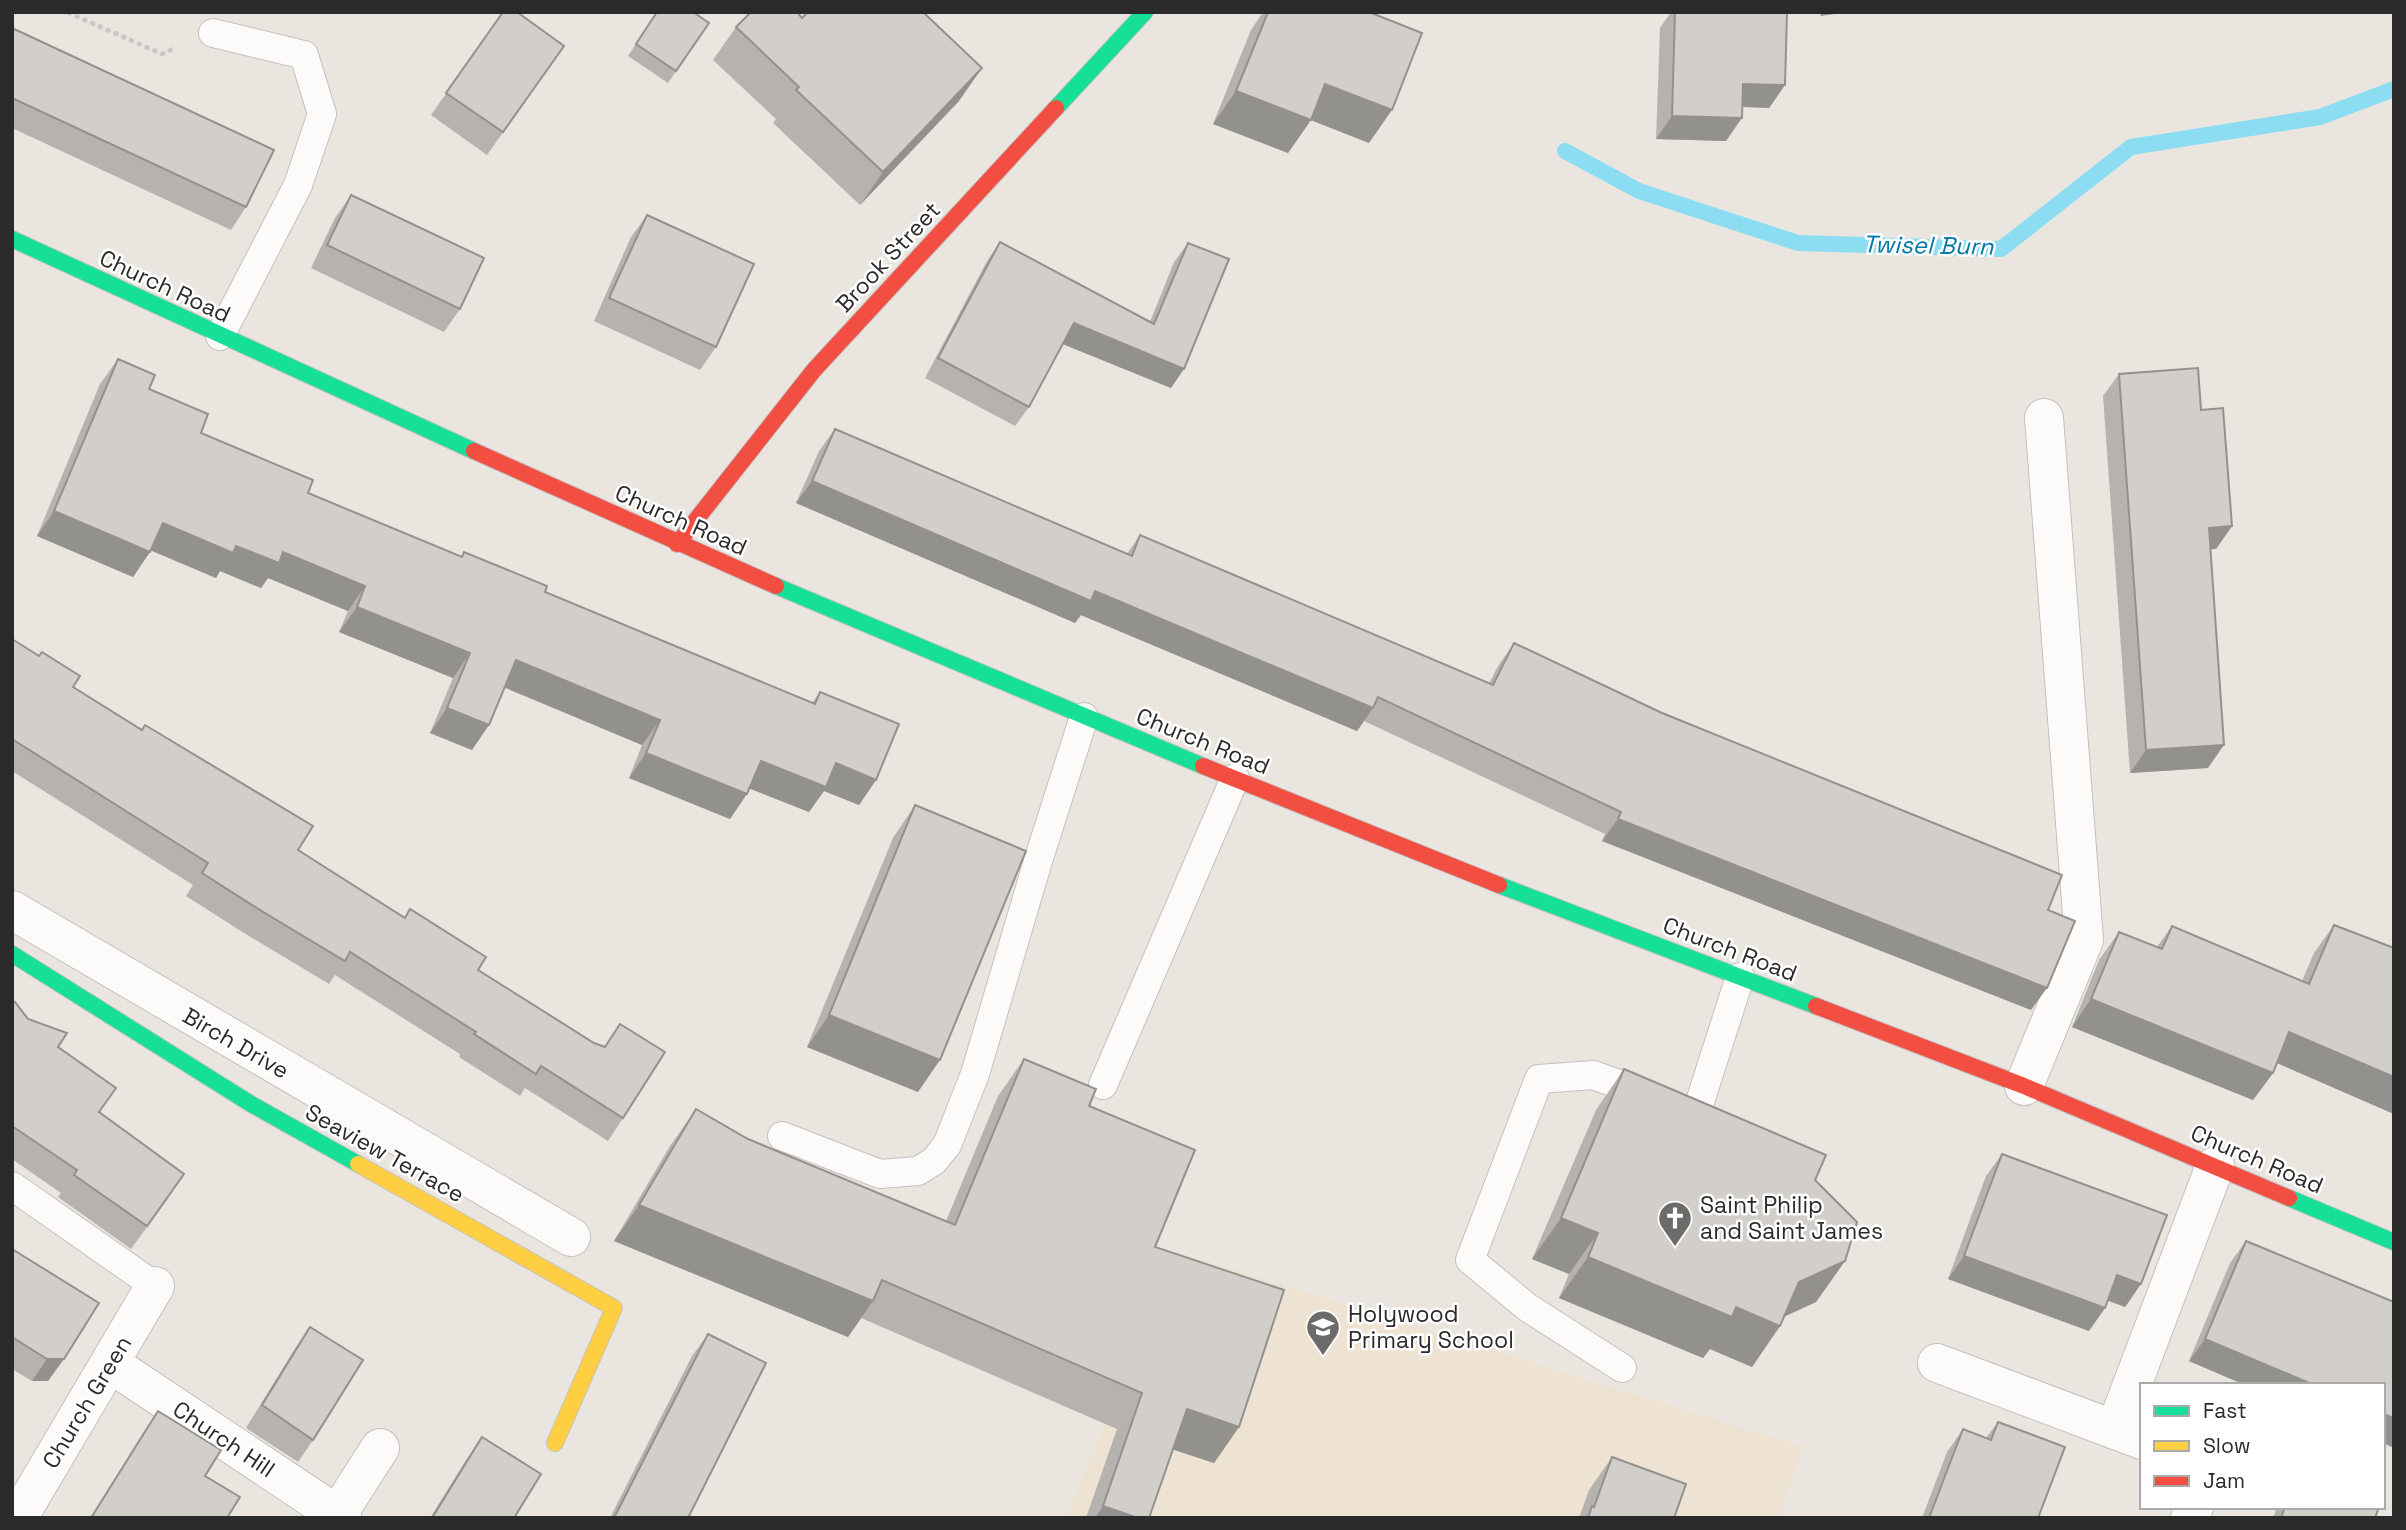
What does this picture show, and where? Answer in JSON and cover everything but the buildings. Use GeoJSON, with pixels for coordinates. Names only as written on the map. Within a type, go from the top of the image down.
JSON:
{"type":"FeatureCollection","features":[{"type":"Feature","properties":{"kind":"street","name":"Brook Street"},"geometry":{"type":"LineString","coordinates":[[677,544],[814,370],[1145,12]]}},
{"type":"Feature","properties":{"kind":"street","name":"Church Road"},"geometry":{"type":"LineString","coordinates":[[12,239],[677,544],[1084,717],[1403,848],[2024,1086],[2394,1242]]}},
{"type":"Feature","properties":{"kind":"street"},"geometry":{"type":"LineString","coordinates":[[2024,1086],[2084,940],[2044,418]]}},
{"type":"Feature","properties":{"kind":"street","name":"Birch Drive"},"geometry":{"type":"LineString","coordinates":[[12,910],[571,1237]]}},
{"type":"Feature","properties":{"kind":"street","name":"Seaview Terrace"},"geometry":{"type":"LineString","coordinates":[[12,954],[251,1104],[614,1308],[555,1443]]}},
{"type":"Feature","properties":{"kind":"street"},"geometry":{"type":"LineString","coordinates":[[2145,1383],[2215,1166]]}},
{"type":"Feature","properties":{"kind":"street","name":"Church Green"},"geometry":{"type":"LineString","coordinates":[[18,1518],[155,1286]]}},
{"type":"Feature","properties":{"kind":"street"},"geometry":{"type":"LineString","coordinates":[[1937,1363],[2128,1435],[2140,1398]]}},
{"type":"Feature","properties":{"kind":"street","name":"Church Hill"},"geometry":{"type":"LineString","coordinates":[[111,1364],[339,1516],[380,1448]]}},
{"type":"Feature","properties":{"kind":"lane"},"geometry":{"type":"LineString","coordinates":[[213,33],[304,55],[322,114],[298,185],[220,336]]}},
{"type":"Feature","properties":{"kind":"lane"},"geometry":{"type":"LineString","coordinates":[[782,1136],[880,1174],[918,1171],[934,1161],[947,1145],[975,1074],[1034,873],[1084,717]]}},
{"type":"Feature","properties":{"kind":"lane"},"geometry":{"type":"LineString","coordinates":[[1103,1085],[1236,778]]}},
{"type":"Feature","properties":{"kind":"lane"},"geometry":{"type":"LineString","coordinates":[[1622,1368],[1527,1307],[1470,1260],[1539,1079],[1592,1075],[1708,1117],[1740,977]]}},
{"type":"Feature","properties":{"kind":"lane"},"geometry":{"type":"LineString","coordinates":[[12,1186],[155,1286]]}},
{"type":"Feature","properties":{"kind":"path"},"geometry":{"type":"LineString","coordinates":[[67,12],[162,54],[213,33]]}},
{"type":"Feature","properties":{"kind":"shaded area","name":"Holywood Primary School"},"geometry":{"type":"Polygon","coordinates":[[[1176,1252],[1804,1447],[1778,1518],[1066,1518],[1176,1252]]]}},
{"type":"Feature","properties":{"kind":"waterway","name":"Twisel Burn"},"geometry":{"type":"LineString","coordinates":[[1565,151],[1639,191],[1798,243],[2001,249],[2131,147],[2320,117],[2394,89]]}},
{"type":"Feature","properties":{"kind":"traffic: fast"},"geometry":{"type":"LineString","coordinates":[[1056,108],[1145,12]]}},
{"type":"Feature","properties":{"kind":"traffic: fast"},"geometry":{"type":"LineString","coordinates":[[12,239],[474,451]]}},
{"type":"Feature","properties":{"kind":"traffic: fast"},"geometry":{"type":"LineString","coordinates":[[776,586],[1203,766]]}},
{"type":"Feature","properties":{"kind":"traffic: fast"},"geometry":{"type":"LineString","coordinates":[[1499,885],[1816,1006]]}},
{"type":"Feature","properties":{"kind":"traffic: fast"},"geometry":{"type":"LineString","coordinates":[[12,954],[251,1104],[358,1164]]}},
{"type":"Feature","properties":{"kind":"traffic: fast"},"geometry":{"type":"LineString","coordinates":[[2289,1198],[2394,1242]]}},
{"type":"Feature","properties":{"kind":"traffic: slow"},"geometry":{"type":"LineString","coordinates":[[358,1164],[614,1308],[555,1443]]}},
{"type":"Feature","properties":{"kind":"traffic: jam"},"geometry":{"type":"LineString","coordinates":[[677,544],[814,370],[1056,108]]}},
{"type":"Feature","properties":{"kind":"traffic: jam"},"geometry":{"type":"LineString","coordinates":[[474,451],[776,586]]}},
{"type":"Feature","properties":{"kind":"traffic: jam"},"geometry":{"type":"LineString","coordinates":[[1203,766],[1499,885]]}},
{"type":"Feature","properties":{"kind":"traffic: jam"},"geometry":{"type":"LineString","coordinates":[[1816,1006],[2024,1086],[2289,1198]]}},
{"type":"Feature","properties":{"kind":"place","name":"Saint Philip and Saint James"},"geometry":{"type":"Point","coordinates":[1675,1248]}},
{"type":"Feature","properties":{"kind":"place","name":"Holywood Primary School"},"geometry":{"type":"Point","coordinates":[1323,1357]}}]}
